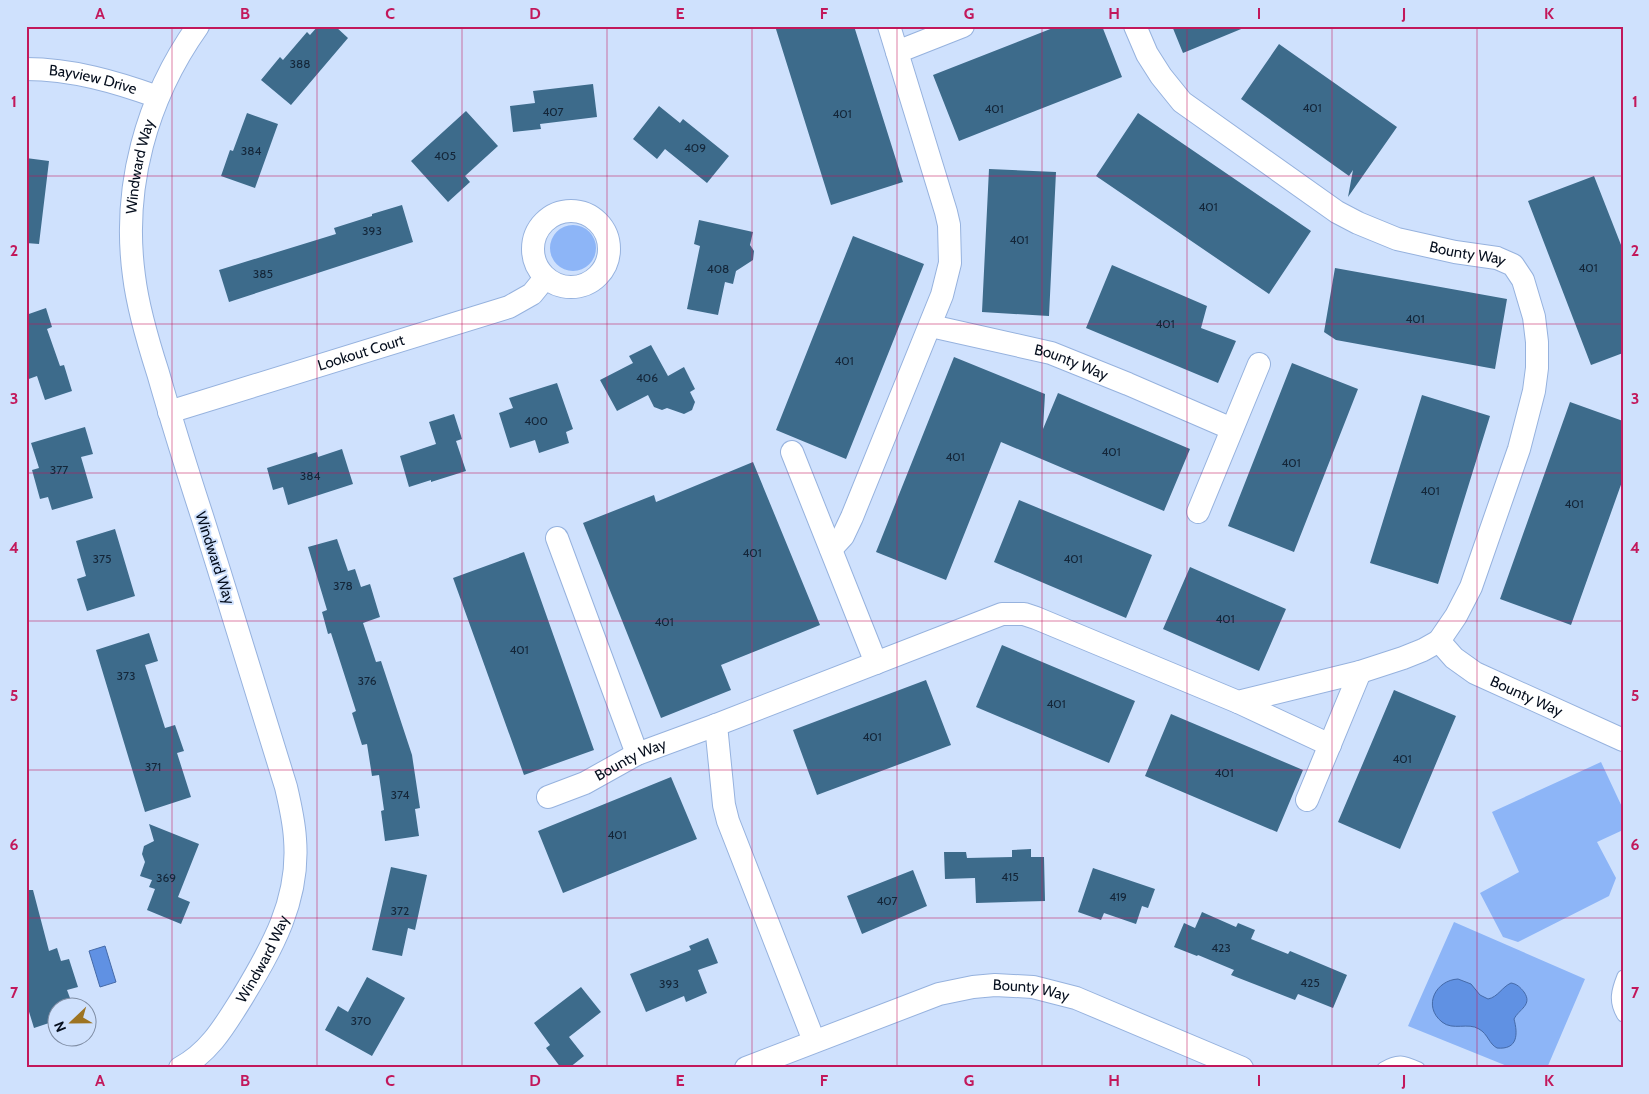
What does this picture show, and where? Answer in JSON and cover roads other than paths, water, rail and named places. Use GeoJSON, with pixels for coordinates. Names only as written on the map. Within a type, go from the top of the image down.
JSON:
{"type":"FeatureCollection","features":[{"type":"Feature","properties":{"kind":"street","name":"Windward Way"},"geometry":{"type":"LineString","coordinates":[[180,1068],[189,1063],[213,1042],[276,939],[292,889],[296,861],[296,840],[286,787],[169,412],[139,307],[134,277],[131,216],[139,154],[147,124],[158,97],[173,65],[198,26]]}},
{"type":"Feature","properties":{"kind":"street"},"geometry":{"type":"LineString","coordinates":[[831,549],[843,536],[852,517],[931,326],[948,276],[950,263],[949,225],[889,26]]}},
{"type":"Feature","properties":{"kind":"street"},"geometry":{"type":"LineString","coordinates":[[897,52],[963,26]]}},
{"type":"Feature","properties":{"kind":"street","name":"Bounty Way"},"geometry":{"type":"LineString","coordinates":[[1135,26],[1147,54],[1161,76],[1182,102],[1337,212],[1358,224],[1397,240],[1455,252],[1497,258],[1513,265],[1522,280],[1534,317],[1537,342],[1537,368],[1534,391],[1519,449],[1471,587],[1456,616],[1439,641],[1454,658],[1475,673],[1623,740]]}},
{"type":"Feature","properties":{"kind":"street","name":"Bayview Drive"},"geometry":{"type":"LineString","coordinates":[[26,69],[95,77],[158,97]]}},
{"type":"Feature","properties":{"kind":"street","name":"Lookout Court"},"geometry":{"type":"LineString","coordinates":[[169,412],[509,307],[532,294],[545,278]]}},
{"type":"Feature","properties":{"kind":"street","name":"Bounty Way"},"geometry":{"type":"LineString","coordinates":[[931,326],[1051,353],[1232,429]]}},
{"type":"Feature","properties":{"kind":"street"},"geometry":{"type":"LineString","coordinates":[[1198,512],[1259,364]]}},
{"type":"Feature","properties":{"kind":"street"},"geometry":{"type":"LineString","coordinates":[[792,452],[876,663]]}},
{"type":"Feature","properties":{"kind":"street"},"geometry":{"type":"LineString","coordinates":[[556,538],[637,754]]}},
{"type":"Feature","properties":{"kind":"street","name":"Bounty Way"},"geometry":{"type":"LineString","coordinates":[[548,798],[586,783],[637,754],[1002,614],[1024,614],[1238,702],[1330,745]]}},
{"type":"Feature","properties":{"kind":"street"},"geometry":{"type":"LineString","coordinates":[[1238,702],[1360,672],[1403,658],[1439,641]]}},
{"type":"Feature","properties":{"kind":"street"},"geometry":{"type":"LineString","coordinates":[[1307,800],[1360,672]]}},
{"type":"Feature","properties":{"kind":"street"},"geometry":{"type":"LineString","coordinates":[[716,725],[724,805],[728,821],[814,1041]]}},
{"type":"Feature","properties":{"kind":"street","name":"Bounty Way"},"geometry":{"type":"LineString","coordinates":[[746,1068],[939,994],[973,987],[995,985],[1033,987],[1064,994],[1235,1066]]}},
{"type":"Feature","properties":{"kind":"lane"},"geometry":{"type":"LineString","coordinates":[[1623,976],[1616,994],[1617,1006],[1623,1016]]}},
{"type":"Feature","properties":{"kind":"lane"},"geometry":{"type":"LineString","coordinates":[[1383,1068],[1391,1063],[1404,1061],[1418,1068]]}}]}
